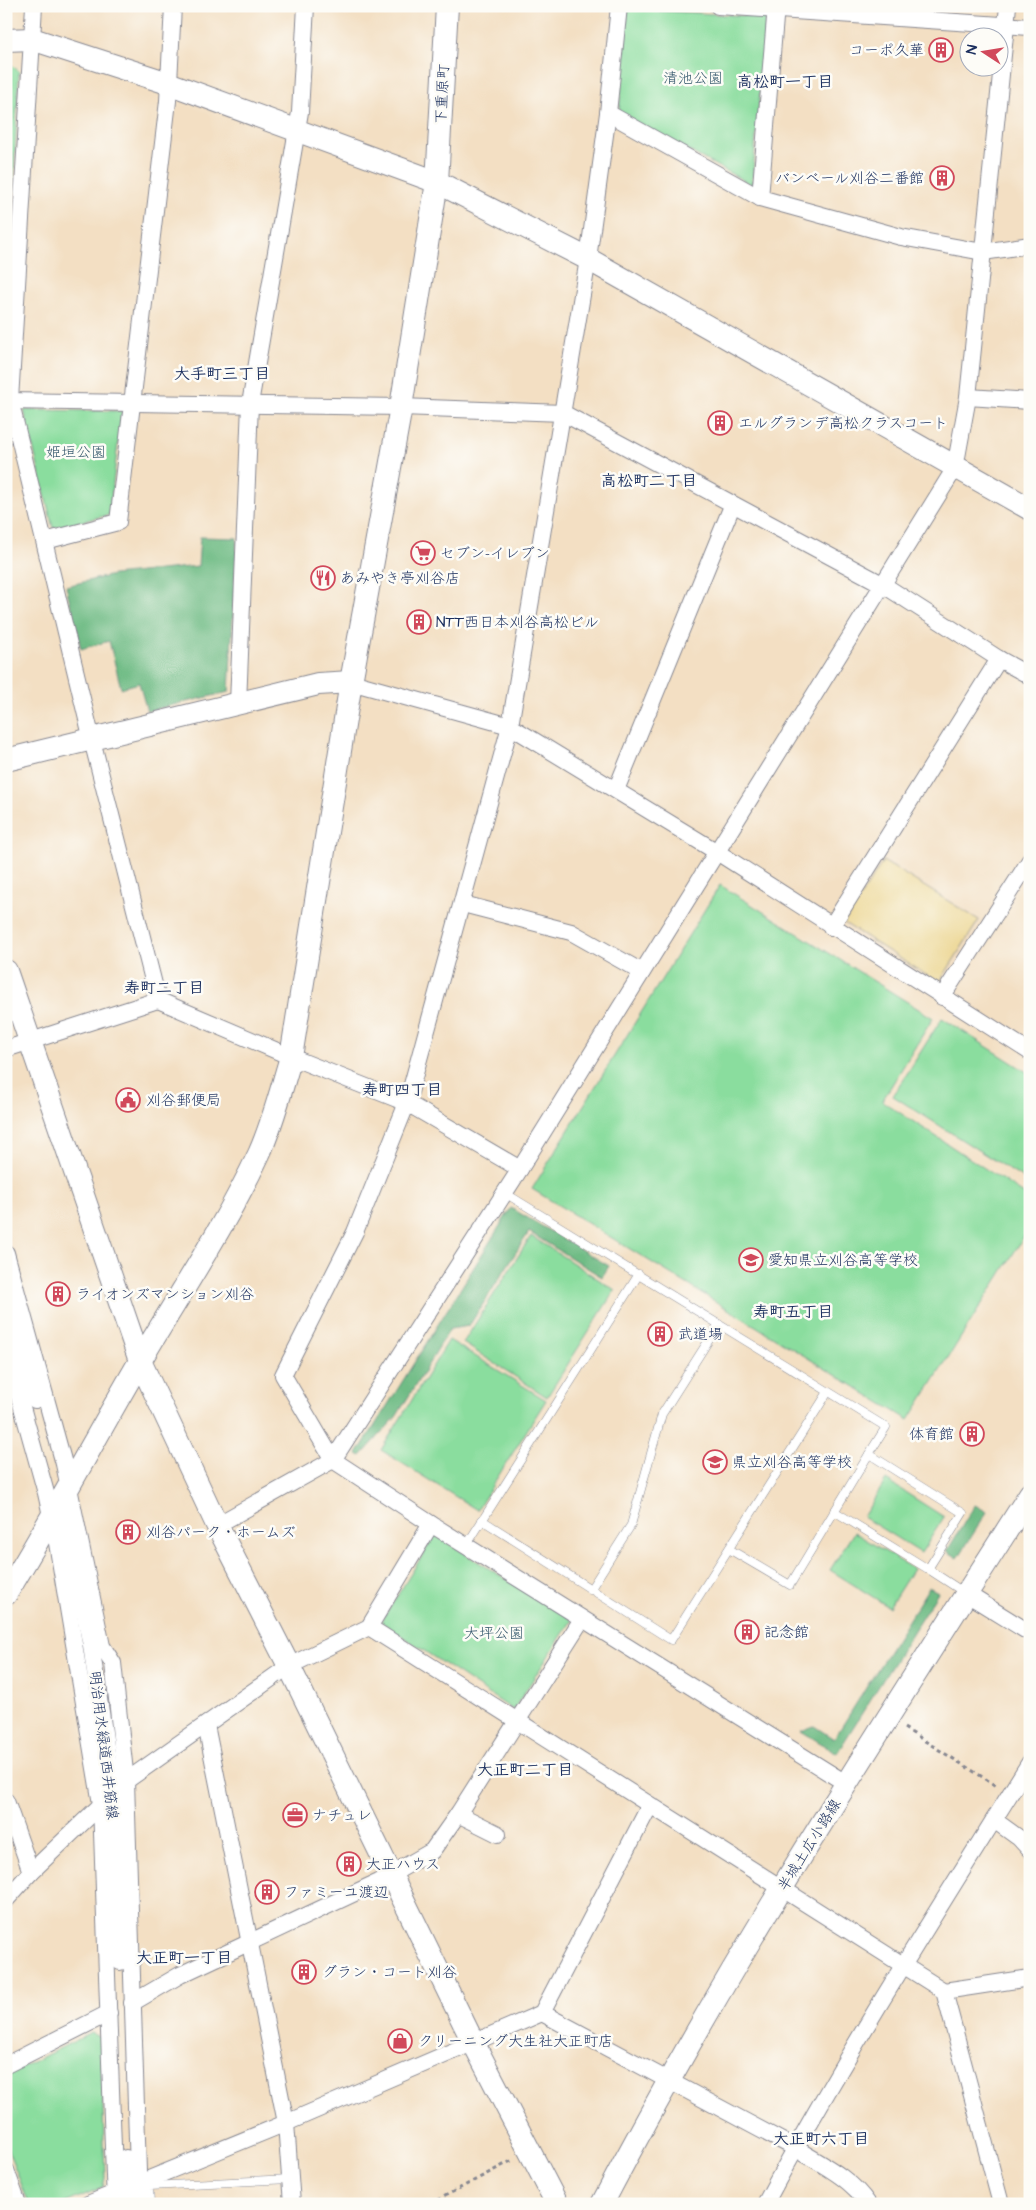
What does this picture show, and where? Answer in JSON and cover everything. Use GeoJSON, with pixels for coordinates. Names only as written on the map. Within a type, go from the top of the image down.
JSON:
{"type":"FeatureCollection","features":[{"type":"Feature","properties":{"kind":"street"},"geometry":{"type":"LineString","coordinates":[[34,6],[14,245],[8,401],[46,541],[92,740],[158,1000]]}},
{"type":"Feature","properties":{"kind":"street"},"geometry":{"type":"LineString","coordinates":[[46,541],[118,522],[168,101],[173,6]]}},
{"type":"Feature","properties":{"kind":"street"},"geometry":{"type":"LineString","coordinates":[[238,704],[250,404],[300,112],[306,6]]}},
{"type":"Feature","properties":{"kind":"street","name":"下重原町"},"geometry":{"type":"LineString","coordinates":[[6,1594],[235,1200],[259,1153],[275,1112],[290,1057],[351,682],[402,407],[437,182],[447,6]]}},
{"type":"Feature","properties":{"kind":"street"},"geometry":{"type":"LineString","coordinates":[[619,6],[608,114],[588,259],[510,726],[463,904],[407,1103],[355,1232],[283,1375],[333,1460],[431,1524],[847,1784]]}},
{"type":"Feature","properties":{"kind":"street"},"geometry":{"type":"LineString","coordinates":[[718,6],[854,11],[1030,26]]}},
{"type":"Feature","properties":{"kind":"street"},"geometry":{"type":"LineString","coordinates":[[218,1525],[333,1460],[505,1193],[955,468],[968,397],[1008,6]]}},
{"type":"Feature","properties":{"kind":"street"},"geometry":{"type":"LineString","coordinates":[[760,198],[776,8]]}},
{"type":"Feature","properties":{"kind":"street"},"geometry":{"type":"LineString","coordinates":[[6,40],[32,39],[168,84],[437,182],[588,259],[1030,509]]}},
{"type":"Feature","properties":{"kind":"street"},"geometry":{"type":"LineString","coordinates":[[608,114],[760,198],[902,237],[983,252],[1030,245]]}},
{"type":"Feature","properties":{"kind":"street"},"geometry":{"type":"LineString","coordinates":[[968,397],[1030,400]]}},
{"type":"Feature","properties":{"kind":"street"},"geometry":{"type":"LineString","coordinates":[[8,401],[402,407],[563,414],[732,506],[882,584],[999,659],[1030,676]]}},
{"type":"Feature","properties":{"kind":"street"},"geometry":{"type":"LineString","coordinates":[[616,790],[732,506]]}},
{"type":"Feature","properties":{"kind":"street"},"geometry":{"type":"LineString","coordinates":[[832,927],[999,659]]}},
{"type":"Feature","properties":{"kind":"street"},"geometry":{"type":"LineString","coordinates":[[6,760],[318,684],[351,682],[510,726],[717,852],[1030,1052]]}},
{"type":"Feature","properties":{"kind":"street"},"geometry":{"type":"LineString","coordinates":[[942,997],[1030,860]]}},
{"type":"Feature","properties":{"kind":"street"},"geometry":{"type":"LineString","coordinates":[[463,904],[571,932],[642,972]]}},
{"type":"Feature","properties":{"kind":"street"},"geometry":{"type":"LineString","coordinates":[[6,971],[140,1361],[218,1525],[474,2042],[557,2204]]}},
{"type":"Feature","properties":{"kind":"street"},"geometry":{"type":"LineString","coordinates":[[6,1049],[158,1000],[290,1057],[407,1103],[520,1169]]}},
{"type":"Feature","properties":{"kind":"street"},"geometry":{"type":"LineString","coordinates":[[6,1254],[61,1502],[102,1646],[113,1663],[126,1781],[132,2003],[125,2194]]}},
{"type":"Feature","properties":{"kind":"street"},"geometry":{"type":"LineString","coordinates":[[6,1296],[57,1476],[107,1799],[109,2013],[125,2194],[139,2204]]}},
{"type":"Feature","properties":{"kind":"street"},"geometry":{"type":"LineString","coordinates":[[6,1350],[61,1502]]}},
{"type":"Feature","properties":{"kind":"street","name":"半城土広小路線"},"geometry":{"type":"LineString","coordinates":[[602,2204],[669,2080],[783,1888],[1030,1494]]}},
{"type":"Feature","properties":{"kind":"street"},"geometry":{"type":"LineString","coordinates":[[6,1900],[31,1872],[126,1781],[289,1666],[369,1627],[431,1524]]}},
{"type":"Feature","properties":{"kind":"street"},"geometry":{"type":"LineString","coordinates":[[967,1594],[1030,1634]]}},
{"type":"Feature","properties":{"kind":"street"},"geometry":{"type":"LineString","coordinates":[[132,2003],[180,1976],[392,1875],[432,1851],[458,1814],[582,1619]]}},
{"type":"Feature","properties":{"kind":"street"},"geometry":{"type":"LineString","coordinates":[[369,1627],[650,1807],[783,1888],[902,1966],[944,1991],[1030,1978]]}},
{"type":"Feature","properties":{"kind":"street"},"geometry":{"type":"LineString","coordinates":[[206,1725],[286,2123],[292,2204]]}},
{"type":"Feature","properties":{"kind":"street"},"geometry":{"type":"LineString","coordinates":[[765,2204],[795,2148],[902,1966],[1030,1762]]}},
{"type":"Feature","properties":{"kind":"street","name":"明治用水緑道西井筋線"},"geometry":{"type":"LineString","coordinates":[[107,1799],[125,2194]]}},
{"type":"Feature","properties":{"kind":"street"},"geometry":{"type":"LineString","coordinates":[[6,1801],[31,1872]]}},
{"type":"Feature","properties":{"kind":"street"},"geometry":{"type":"LineString","coordinates":[[88,2204],[125,2194],[542,2013],[650,1807]]}},
{"type":"Feature","properties":{"kind":"street"},"geometry":{"type":"LineString","coordinates":[[458,1814],[498,1834]]}},
{"type":"Feature","properties":{"kind":"street"},"geometry":{"type":"LineString","coordinates":[[994,1820],[1019,1838],[1030,1850]]}},
{"type":"Feature","properties":{"kind":"street"},"geometry":{"type":"LineString","coordinates":[[944,1991],[1001,2204]]}},
{"type":"Feature","properties":{"kind":"street"},"geometry":{"type":"LineString","coordinates":[[6,2065],[109,2013]]}},
{"type":"Feature","properties":{"kind":"street"},"geometry":{"type":"LineString","coordinates":[[542,2013],[795,2148],[835,2172],[861,2192],[868,2204]]}},
{"type":"Feature","properties":{"kind":"street"},"geometry":{"type":"LineString","coordinates":[[6,2170],[18,2204]]}},
{"type":"Feature","properties":{"kind":"lane"},"geometry":{"type":"LineString","coordinates":[[505,1193],[886,1427],[790,1585],[729,1549]]}},
{"type":"Feature","properties":{"kind":"lane"},"geometry":{"type":"LineString","coordinates":[[466,1546],[638,1274]]}},
{"type":"Feature","properties":{"kind":"lane"},"geometry":{"type":"LineString","coordinates":[[590,1590],[632,1525],[662,1414],[719,1324]]}},
{"type":"Feature","properties":{"kind":"lane"},"geometry":{"type":"LineString","coordinates":[[482,1520],[671,1640],[828,1392]]}},
{"type":"Feature","properties":{"kind":"lane"},"geometry":{"type":"LineString","coordinates":[[869,1454],[963,1512],[928,1569]]}},
{"type":"Feature","properties":{"kind":"lane"},"geometry":{"type":"LineString","coordinates":[[834,1510],[967,1594]]}},
{"type":"Feature","properties":{"kind":"lane"},"geometry":{"type":"LineString","coordinates":[[150,2204],[149,2186],[290,2179]]}},
{"type":"Feature","properties":{"kind":"path"},"geometry":{"type":"LineString","coordinates":[[889,1719],[1010,1794]]}},
{"type":"Feature","properties":{"kind":"path"},"geometry":{"type":"LineString","coordinates":[[430,2204],[515,2159]]}},
{"type":"Feature","properties":{"kind":"green space","name":"清池公園"},"geometry":{"type":"Polygon","coordinates":[[[628,9],[766,17],[752,185],[619,113],[628,9]]]}},
{"type":"Feature","properties":{"kind":"green space"},"geometry":{"type":"Polygon","coordinates":[[[9,63],[19,71],[11,236],[6,236],[6,64],[9,63]]]}},
{"type":"Feature","properties":{"kind":"green space","name":"姫垣公園"},"geometry":{"type":"Polygon","coordinates":[[[24,410],[122,411],[109,515],[53,528],[24,410]]]}},
{"type":"Feature","properties":{"kind":"green space"},"geometry":{"type":"Polygon","coordinates":[[[200,537],[237,538],[229,692],[147,711],[139,683],[121,688],[109,641],[81,649],[66,586],[113,575],[198,566],[200,537]]]}},
{"type":"Feature","properties":{"kind":"green space"},"geometry":{"type":"Polygon","coordinates":[[[720,885],[933,1018],[882,1101],[1030,1198],[1030,1227],[909,1420],[532,1189],[720,885]]]}},
{"type":"Feature","properties":{"kind":"green space"},"geometry":{"type":"Polygon","coordinates":[[[942,1018],[1030,1074],[1030,1183],[893,1096],[942,1018]]]}},
{"type":"Feature","properties":{"kind":"green space"},"geometry":{"type":"Polygon","coordinates":[[[511,1208],[609,1266],[602,1277],[529,1232],[469,1326],[450,1329],[396,1417],[361,1456],[357,1454],[511,1208]]]}},
{"type":"Feature","properties":{"kind":"green space"},"geometry":{"type":"Polygon","coordinates":[[[531,1236],[615,1290],[547,1397],[463,1343],[531,1236]]]}},
{"type":"Feature","properties":{"kind":"green space"},"geometry":{"type":"Polygon","coordinates":[[[449,1340],[546,1400],[477,1510],[381,1450],[449,1340]]]}},
{"type":"Feature","properties":{"kind":"green space"},"geometry":{"type":"Polygon","coordinates":[[[886,1480],[944,1517],[921,1553],[863,1517],[886,1480]]]}},
{"type":"Feature","properties":{"kind":"green space"},"geometry":{"type":"Polygon","coordinates":[[[975,1505],[987,1512],[958,1558],[947,1551],[975,1505]]]}},
{"type":"Feature","properties":{"kind":"green space"},"geometry":{"type":"Polygon","coordinates":[[[854,1532],[913,1569],[889,1607],[830,1570],[854,1532]]]}},
{"type":"Feature","properties":{"kind":"green space","name":"大坪公園"},"geometry":{"type":"Polygon","coordinates":[[[435,1535],[572,1620],[513,1710],[381,1622],[435,1535]]]}},
{"type":"Feature","properties":{"kind":"green space"},"geometry":{"type":"Polygon","coordinates":[[[929,1587],[938,1592],[837,1753],[801,1731],[814,1726],[834,1739],[929,1587]]]}},
{"type":"Feature","properties":{"kind":"green space"},"geometry":{"type":"Polygon","coordinates":[[[91,2033],[101,2037],[105,2178],[103,2187],[63,2204],[29,2204],[6,2145],[6,2075],[91,2033]]]}},
{"type":"Feature","properties":{"kind":"sand"},"geometry":{"type":"Polygon","coordinates":[[[883,861],[979,920],[939,983],[844,923],[883,861]]]}},
{"type":"Feature","properties":{"kind":"place","name":"コーポ久華"},"geometry":{"type":"Point","coordinates":[941,50]}},
{"type":"Feature","properties":{"kind":"place","name":"バンベール刈谷二番館"},"geometry":{"type":"Point","coordinates":[942,178]}},
{"type":"Feature","properties":{"kind":"place","name":"エルグランデ高松クラスコート"},"geometry":{"type":"Point","coordinates":[720,423]}},
{"type":"Feature","properties":{"kind":"place","name":"セブン-イレブン"},"geometry":{"type":"Point","coordinates":[423,553]}},
{"type":"Feature","properties":{"kind":"place","name":"あみやき亭刈谷店"},"geometry":{"type":"Point","coordinates":[323,578]}},
{"type":"Feature","properties":{"kind":"place","name":"NTT西日本刈谷高松ビル"},"geometry":{"type":"Point","coordinates":[419,622]}},
{"type":"Feature","properties":{"kind":"place","name":"刈谷郵便局"},"geometry":{"type":"Point","coordinates":[128,1100]}},
{"type":"Feature","properties":{"kind":"place","name":"愛知県立刈谷高等学校"},"geometry":{"type":"Point","coordinates":[751,1260]}},
{"type":"Feature","properties":{"kind":"place","name":"ライオンズマンション刈谷"},"geometry":{"type":"Point","coordinates":[58,1294]}},
{"type":"Feature","properties":{"kind":"place","name":"武道場"},"geometry":{"type":"Point","coordinates":[660,1334]}},
{"type":"Feature","properties":{"kind":"place","name":"体育館"},"geometry":{"type":"Point","coordinates":[972,1434]}},
{"type":"Feature","properties":{"kind":"place","name":"県立刈谷高等学校"},"geometry":{"type":"Point","coordinates":[715,1462]}},
{"type":"Feature","properties":{"kind":"place","name":"刈谷パーク・ホームズ"},"geometry":{"type":"Point","coordinates":[128,1532]}},
{"type":"Feature","properties":{"kind":"place","name":"記念館"},"geometry":{"type":"Point","coordinates":[747,1632]}},
{"type":"Feature","properties":{"kind":"place","name":"ナチュレ"},"geometry":{"type":"Point","coordinates":[295,1815]}},
{"type":"Feature","properties":{"kind":"place","name":"大正ハウス"},"geometry":{"type":"Point","coordinates":[349,1864]}},
{"type":"Feature","properties":{"kind":"place","name":"ファミーユ渡辺"},"geometry":{"type":"Point","coordinates":[267,1892]}},
{"type":"Feature","properties":{"kind":"place","name":"グラン・コート刈谷"},"geometry":{"type":"Point","coordinates":[304,1972]}},
{"type":"Feature","properties":{"kind":"place","name":"クリーニング大生社大正町店"},"geometry":{"type":"Point","coordinates":[400,2041]}},
{"type":"Feature","properties":{"kind":"district","name":"高松町一丁目"},"geometry":{"type":"Point","coordinates":[785,81]}},
{"type":"Feature","properties":{"kind":"district","name":"大手町三丁目"},"geometry":{"type":"Point","coordinates":[222,373]}},
{"type":"Feature","properties":{"kind":"district","name":"高松町二丁目"},"geometry":{"type":"Point","coordinates":[649,480]}},
{"type":"Feature","properties":{"kind":"district","name":"寿町二丁目"},"geometry":{"type":"Point","coordinates":[164,987]}},
{"type":"Feature","properties":{"kind":"district","name":"寿町四丁目"},"geometry":{"type":"Point","coordinates":[402,1089]}},
{"type":"Feature","properties":{"kind":"district","name":"寿町五丁目"},"geometry":{"type":"Point","coordinates":[793,1311]}},
{"type":"Feature","properties":{"kind":"district","name":"大正町二丁目"},"geometry":{"type":"Point","coordinates":[525,1769]}},
{"type":"Feature","properties":{"kind":"district","name":"大正町一丁目"},"geometry":{"type":"Point","coordinates":[184,1957]}},
{"type":"Feature","properties":{"kind":"district","name":"大正町六丁目"},"geometry":{"type":"Point","coordinates":[821,2138]}}]}
